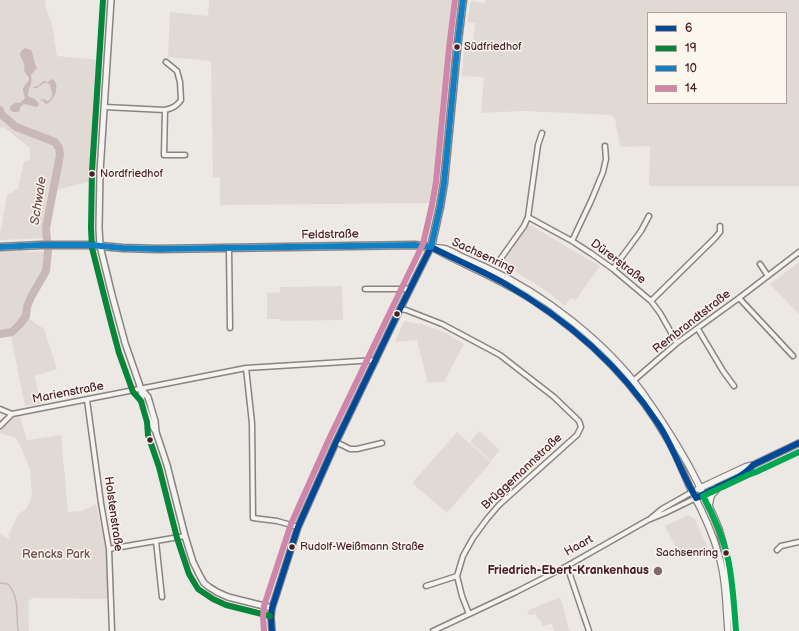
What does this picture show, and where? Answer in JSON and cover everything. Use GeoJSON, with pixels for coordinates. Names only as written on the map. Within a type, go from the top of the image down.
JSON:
{"type":"FeatureCollection","features":[{"type":"Feature","properties":{"kind":"main road"},"geometry":{"type":"LineString","coordinates":[[272,631],[272,608],[298,527],[336,442],[431,247],[444,183],[463,0]]}},
{"type":"Feature","properties":{"kind":"main road","name":"Feldstraße"},"geometry":{"type":"LineString","coordinates":[[0,247],[51,245],[158,249],[415,245],[431,247]]}},
{"type":"Feature","properties":{"kind":"main road","name":"Sachsenring"},"geometry":{"type":"LineString","coordinates":[[431,247],[502,282],[533,300],[586,340],[631,384],[642,392],[665,426],[683,457],[709,506],[719,530],[728,569],[734,631]]}},
{"type":"Feature","properties":{"kind":"main road","name":"Sachsenring"},"geometry":{"type":"LineString","coordinates":[[631,384],[668,440],[714,540],[723,576],[728,631]]}},
{"type":"Feature","properties":{"kind":"main road","name":"Haart"},"geometry":{"type":"LineString","coordinates":[[692,492],[799,443]]}},
{"type":"Feature","properties":{"kind":"main road","name":"Haart"},"geometry":{"type":"LineString","coordinates":[[696,498],[724,485],[748,471],[752,465]]}},
{"type":"Feature","properties":{"kind":"main road"},"geometry":{"type":"LineString","coordinates":[[709,506],[711,496],[724,485]]}},
{"type":"Feature","properties":{"kind":"street"},"geometry":{"type":"LineString","coordinates":[[111,0],[99,202],[99,228],[100,246],[121,328],[140,389],[148,397],[156,421],[156,432],[196,570],[204,583],[217,592],[228,597],[272,608]]}},
{"type":"Feature","properties":{"kind":"street"},"geometry":{"type":"LineString","coordinates":[[105,107],[165,110],[172,109],[181,100],[180,82],[177,71],[166,62]]}},
{"type":"Feature","properties":{"kind":"street"},"geometry":{"type":"LineString","coordinates":[[165,110],[164,155],[185,155]]}},
{"type":"Feature","properties":{"kind":"street"},"geometry":{"type":"LineString","coordinates":[[499,261],[524,226],[528,217],[538,145],[542,133]]}},
{"type":"Feature","properties":{"kind":"street"},"geometry":{"type":"LineString","coordinates":[[572,241],[603,172],[606,159],[605,146]]}},
{"type":"Feature","properties":{"kind":"street"},"geometry":{"type":"LineString","coordinates":[[613,269],[641,231],[649,216]]}},
{"type":"Feature","properties":{"kind":"street","name":"Dürerstraße"},"geometry":{"type":"LineString","coordinates":[[528,217],[572,241],[613,269],[651,301],[660,313],[677,343]]}},
{"type":"Feature","properties":{"kind":"street"},"geometry":{"type":"LineString","coordinates":[[651,301],[716,238],[720,232],[720,226]]}},
{"type":"Feature","properties":{"kind":"street"},"geometry":{"type":"LineString","coordinates":[[229,248],[230,328]]}},
{"type":"Feature","properties":{"kind":"street","name":"Rembrandtstraße"},"geometry":{"type":"LineString","coordinates":[[631,384],[677,343],[698,329],[799,252]]}},
{"type":"Feature","properties":{"kind":"street"},"geometry":{"type":"LineString","coordinates":[[760,264],[768,276]]}},
{"type":"Feature","properties":{"kind":"street"},"geometry":{"type":"LineString","coordinates":[[366,289],[410,288]]}},
{"type":"Feature","properties":{"kind":"street"},"geometry":{"type":"LineString","coordinates":[[739,298],[793,356]]}},
{"type":"Feature","properties":{"kind":"street","name":"Brüggemannstraße"},"geometry":{"type":"LineString","coordinates":[[400,309],[442,324],[500,355],[554,396],[579,421],[581,426],[577,435],[504,500],[487,519],[473,538],[463,556],[457,576]]}},
{"type":"Feature","properties":{"kind":"street"},"geometry":{"type":"LineString","coordinates":[[698,329],[723,371],[734,386]]}},
{"type":"Feature","properties":{"kind":"street","name":"Marienstraße"},"geometry":{"type":"LineString","coordinates":[[12,414],[246,368],[376,360]]}},
{"type":"Feature","properties":{"kind":"street"},"geometry":{"type":"LineString","coordinates":[[246,368],[252,424],[253,518],[277,521],[298,527]]}},
{"type":"Feature","properties":{"kind":"street","name":"Holstenstraße"},"geometry":{"type":"LineString","coordinates":[[87,400],[109,549],[112,631]]}},
{"type":"Feature","properties":{"kind":"street"},"geometry":{"type":"LineString","coordinates":[[0,409],[12,414],[0,426]]}},
{"type":"Feature","properties":{"kind":"street"},"geometry":{"type":"LineString","coordinates":[[336,442],[350,448],[357,449],[382,443]]}},
{"type":"Feature","properties":{"kind":"street","name":"Haart"},"geometry":{"type":"LineString","coordinates":[[648,520],[662,509],[692,492]]}},
{"type":"Feature","properties":{"kind":"street","name":"Haart"},"geometry":{"type":"LineString","coordinates":[[433,631],[516,592],[567,566],[648,520],[696,498]]}},
{"type":"Feature","properties":{"kind":"street"},"geometry":{"type":"LineString","coordinates":[[109,549],[185,536]]}},
{"type":"Feature","properties":{"kind":"street"},"geometry":{"type":"LineString","coordinates":[[156,541],[162,597]]}},
{"type":"Feature","properties":{"kind":"street"},"geometry":{"type":"LineString","coordinates":[[777,550],[782,546],[799,542]]}},
{"type":"Feature","properties":{"kind":"street"},"geometry":{"type":"LineString","coordinates":[[567,566],[589,631]]}},
{"type":"Feature","properties":{"kind":"street"},"geometry":{"type":"LineString","coordinates":[[426,586],[457,576],[462,596],[469,614]]}},
{"type":"Feature","properties":{"kind":"green space"},"geometry":{"type":"Polygon","coordinates":[[[0,0],[46,0],[45,5],[52,25],[57,56],[102,60],[95,180],[56,190],[50,222],[50,238],[0,240],[7,195],[18,189],[24,161],[30,160],[30,148],[4,127],[0,128],[0,0]]]}},
{"type":"Feature","properties":{"kind":"green space"},"geometry":{"type":"Polygon","coordinates":[[[209,0],[457,0],[439,161],[436,203],[220,205],[220,177],[213,177],[211,61],[168,57],[170,12],[208,16],[209,0]]]}},
{"type":"Feature","properties":{"kind":"green space","name":"Südfriedhof"},"geometry":{"type":"Polygon","coordinates":[[[485,0],[799,0],[799,186],[649,186],[650,146],[620,147],[615,119],[611,115],[523,111],[481,113],[484,77],[462,76],[464,49],[468,50],[473,43],[475,23],[467,22],[471,1],[484,3],[485,0]]]}},
{"type":"Feature","properties":{"kind":"green space"},"geometry":{"type":"Polygon","coordinates":[[[528,224],[600,266],[576,300],[571,298],[564,306],[548,292],[502,263],[528,224]]]}},
{"type":"Feature","properties":{"kind":"green space"},"geometry":{"type":"Polygon","coordinates":[[[0,251],[51,252],[47,274],[31,298],[28,318],[44,329],[57,369],[35,376],[40,404],[25,406],[11,337],[12,332],[0,334],[0,251]]]}},
{"type":"Feature","properties":{"kind":"green space"},"geometry":{"type":"Polygon","coordinates":[[[799,262],[799,314],[770,284],[799,262]]]}},
{"type":"Feature","properties":{"kind":"green space"},"geometry":{"type":"Polygon","coordinates":[[[342,286],[343,320],[281,321],[280,319],[267,319],[267,293],[280,292],[280,287],[342,286]]]}},
{"type":"Feature","properties":{"kind":"green space"},"geometry":{"type":"Polygon","coordinates":[[[404,321],[421,324],[444,332],[464,344],[444,382],[428,383],[417,340],[395,342],[404,321]]]}},
{"type":"Feature","properties":{"kind":"green space","name":"Rencks Park"},"geometry":{"type":"Polygon","coordinates":[[[20,417],[27,440],[61,435],[68,512],[82,511],[96,504],[106,548],[108,599],[32,598],[28,602],[29,631],[0,631],[0,534],[10,539],[8,535],[19,514],[27,508],[32,495],[30,470],[21,447],[16,438],[0,433],[0,431],[13,418],[20,417]]]}},
{"type":"Feature","properties":{"kind":"green space"},"geometry":{"type":"Polygon","coordinates":[[[479,431],[500,450],[491,461],[470,442],[479,431]]]}},
{"type":"Feature","properties":{"kind":"green space"},"geometry":{"type":"Polygon","coordinates":[[[457,432],[491,462],[447,513],[412,483],[457,432]]]}},
{"type":"Feature","properties":{"kind":"green space"},"geometry":{"type":"Polygon","coordinates":[[[688,515],[694,518],[710,552],[699,557],[697,554],[681,557],[665,526],[688,515]]]}},
{"type":"Feature","properties":{"kind":"green space"},"geometry":{"type":"Polygon","coordinates":[[[560,597],[569,631],[554,631],[551,624],[542,626],[541,620],[538,619],[536,614],[529,615],[527,611],[560,597]]]}},
{"type":"Feature","properties":{"kind":"shaded area"},"geometry":{"type":"Polygon","coordinates":[[[25,48],[31,50],[37,68],[31,75],[28,96],[36,100],[39,104],[36,107],[24,104],[20,107],[18,112],[13,112],[10,110],[11,106],[15,103],[20,103],[25,98],[23,88],[29,80],[24,71],[24,65],[20,55],[22,50],[25,48]]]}},
{"type":"Feature","properties":{"kind":"shaded area"},"geometry":{"type":"Polygon","coordinates":[[[53,79],[56,85],[55,95],[49,103],[46,104],[40,100],[43,99],[48,101],[52,97],[49,84],[44,83],[37,88],[34,88],[33,86],[38,86],[44,81],[47,82],[53,79]]]}},
{"type":"Feature","properties":{"kind":"waterway","name":"Schwale"},"geometry":{"type":"LineString","coordinates":[[0,110],[1,114],[16,127],[55,142],[59,148],[60,155],[46,228],[48,251],[46,271],[31,297],[27,307],[26,316],[12,332],[0,334]]}},
{"type":"Feature","properties":{"kind":"waterway"},"geometry":{"type":"LineString","coordinates":[[0,583],[8,584],[12,589],[17,606],[18,631]]}},
{"type":"Feature","properties":{"kind":"transit line","name":"19"},"geometry":{"type":"LineString","coordinates":[[103,0],[92,171],[91,228],[92,248],[119,353],[133,392],[141,401],[147,422],[148,435],[159,467],[177,538],[189,574],[198,589],[213,599],[226,605],[270,616]]}},
{"type":"Feature","properties":{"kind":"transit line","name":"14"},"geometry":{"type":"LineString","coordinates":[[264,631],[264,606],[291,524],[329,439],[423,244],[436,182],[455,0]]}},
{"type":"Feature","properties":{"kind":"transit line","name":"10"},"geometry":{"type":"LineString","coordinates":[[431,247],[444,183],[463,0]]}},
{"type":"Feature","properties":{"kind":"transit line","name":"10"},"geometry":{"type":"LineString","coordinates":[[0,247],[41,245],[90,245],[158,249],[415,245],[431,247]]}},
{"type":"Feature","properties":{"kind":"transit line","name":"6"},"geometry":{"type":"LineString","coordinates":[[431,247],[493,277],[525,296],[569,327],[589,344],[627,382],[644,403],[669,443],[696,498]]}},
{"type":"Feature","properties":{"kind":"transit line","name":"6"},"geometry":{"type":"LineString","coordinates":[[272,631],[272,608],[298,527],[336,442],[431,247]]}},
{"type":"Feature","properties":{"kind":"transit line","name":"6"},"geometry":{"type":"LineString","coordinates":[[696,498],[736,478],[753,465],[799,443]]}},
{"type":"Feature","properties":{"kind":"transit line"},"geometry":{"type":"LineString","coordinates":[[736,630],[728,559],[718,527],[703,496],[799,452]]}},
{"type":"Feature","properties":{"kind":"place","name":"Südfriedhof"},"geometry":{"type":"Point","coordinates":[457,47]}},
{"type":"Feature","properties":{"kind":"place","name":"Nordfriedhof"},"geometry":{"type":"Point","coordinates":[92,174]}},
{"type":"Feature","properties":{"kind":"place","name":"Rudolf-Weißmann Straße"},"geometry":{"type":"Point","coordinates":[292,547]}},
{"type":"Feature","properties":{"kind":"place","name":"Sachsenring"},"geometry":{"type":"Point","coordinates":[726,553]}},
{"type":"Feature","properties":{"kind":"place","name":"Friedrich-Ebert-Krankenhaus"},"geometry":{"type":"Point","coordinates":[658,571]}}]}
